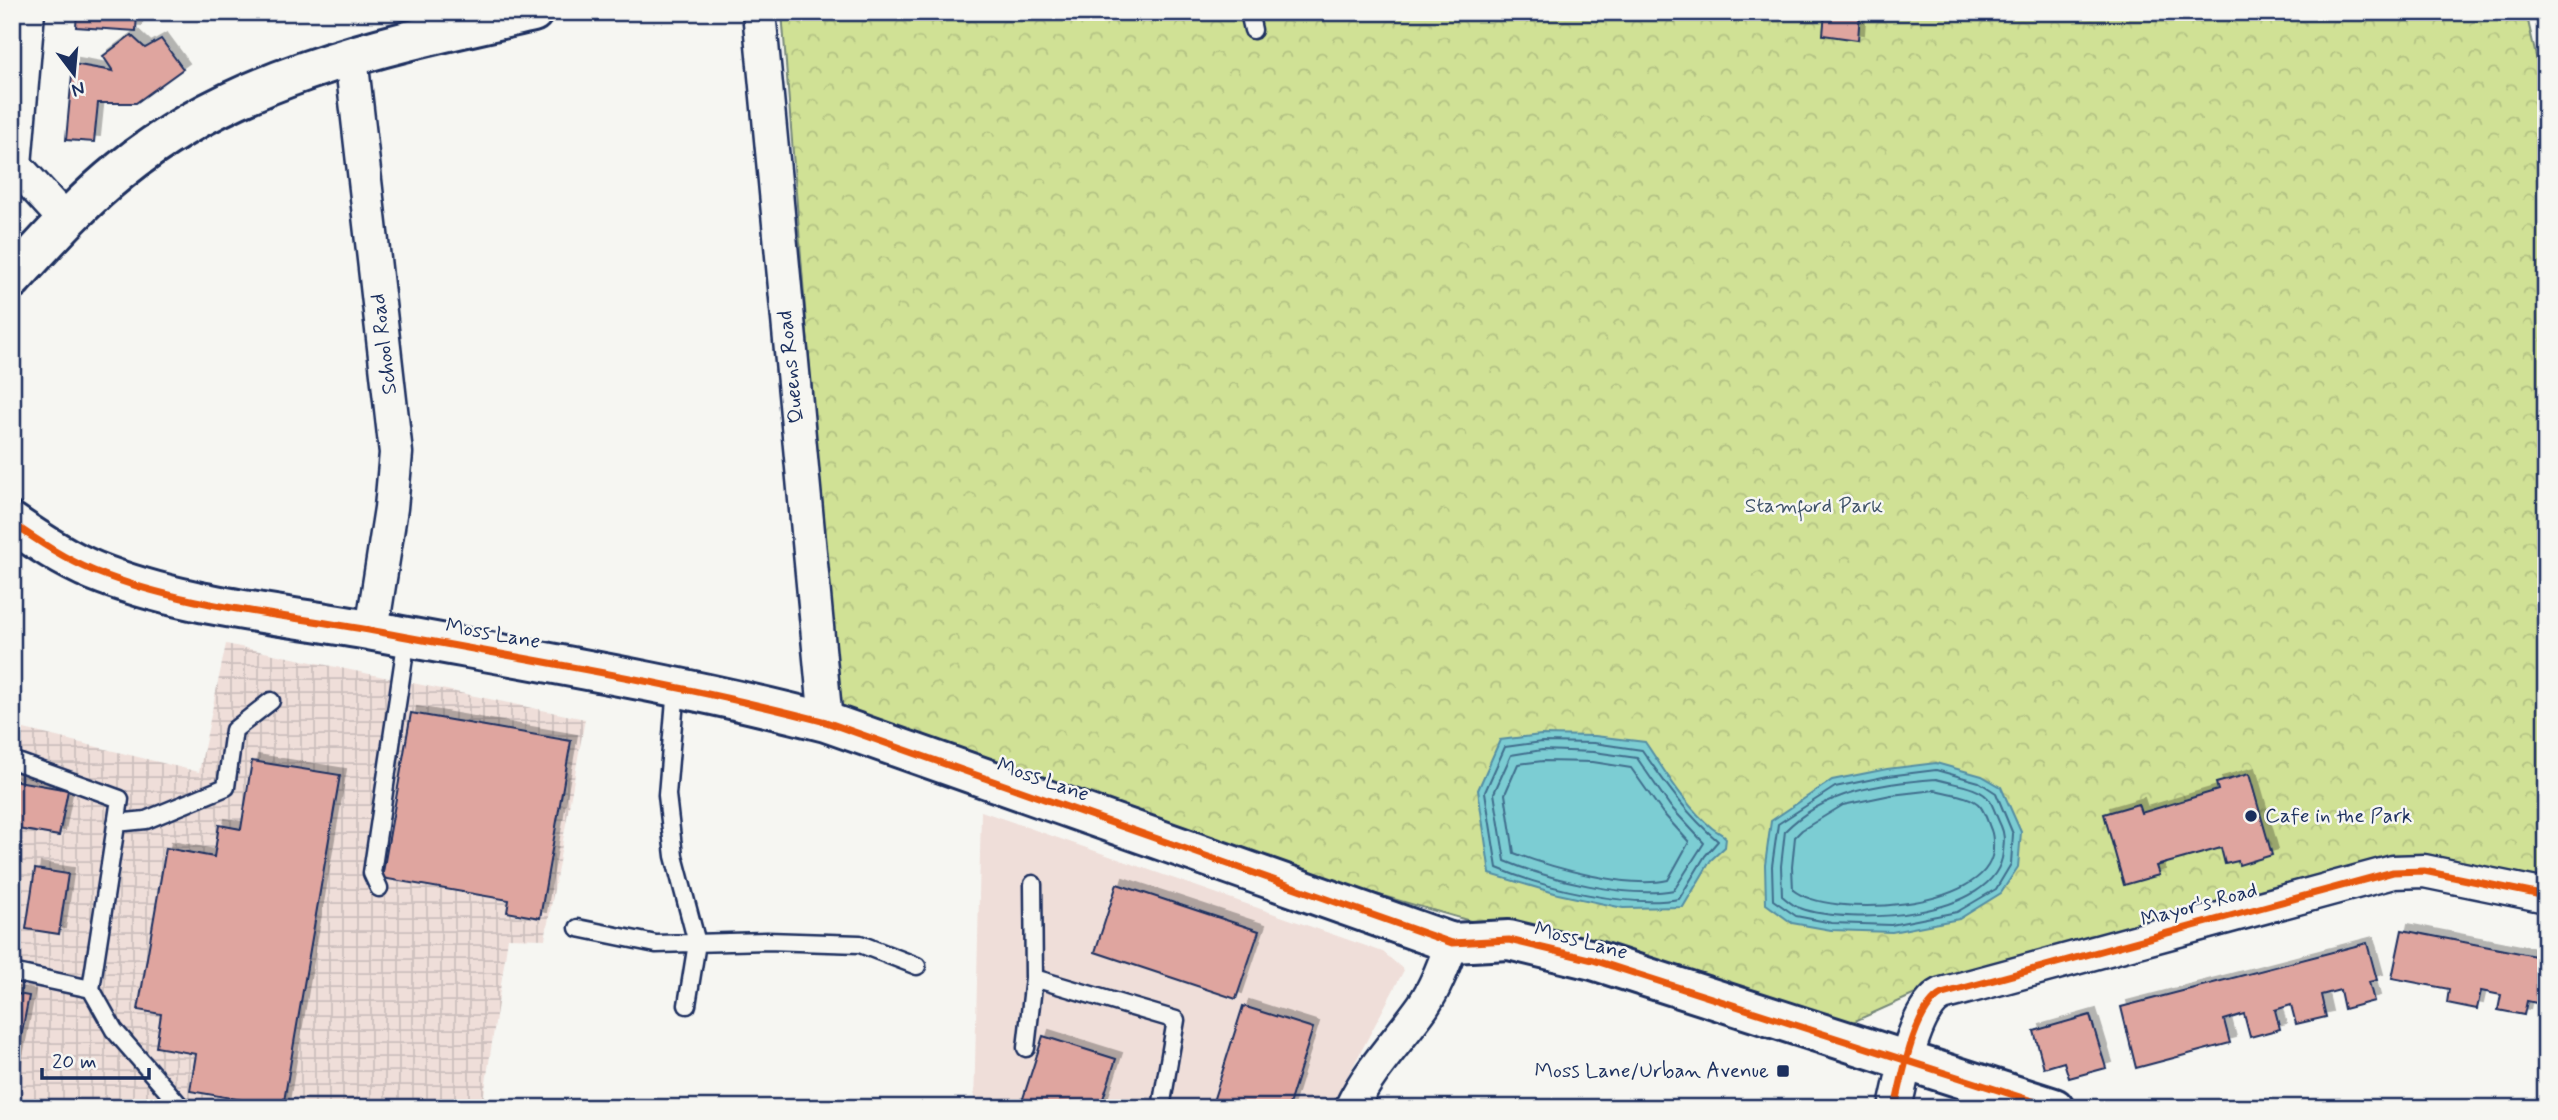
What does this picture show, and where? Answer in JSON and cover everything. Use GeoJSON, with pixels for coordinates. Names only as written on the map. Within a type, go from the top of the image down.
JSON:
{"type":"FeatureCollection","features":[{"type":"Feature","properties":{"kind":"street"},"geometry":{"type":"LineString","coordinates":[[28,12],[15,165],[66,221]]}},
{"type":"Feature","properties":{"kind":"street"},"geometry":{"type":"LineString","coordinates":[[12,279],[66,221],[121,170],[166,137],[203,115],[290,76],[351,57],[533,12]]}},
{"type":"Feature","properties":{"kind":"street","name":"Queens Road"},"geometry":{"type":"LineString","coordinates":[[759,12],[826,722]]}},
{"type":"Feature","properties":{"kind":"street","name":"School Road"},"geometry":{"type":"LineString","coordinates":[[351,57],[396,453],[391,508],[389,634]]}},
{"type":"Feature","properties":{"kind":"street","name":"Moss Lane"},"geometry":{"type":"LineString","coordinates":[[12,523],[71,561],[121,581],[172,595],[534,659],[758,704],[826,722],[1452,943],[1509,940],[1593,960],[2054,1108]]}},
{"type":"Feature","properties":{"kind":"street","name":"Mayor's Road"},"geometry":{"type":"LineString","coordinates":[[1895,1108],[1906,1062],[1921,1020],[1933,999],[1942,994],[2378,876],[2408,871],[2424,871],[2546,896]]}},
{"type":"Feature","properties":{"kind":"street"},"geometry":{"type":"LineString","coordinates":[[1351,1108],[1372,1073],[1433,990],[1452,943]]}},
{"type":"Feature","properties":{"kind":"lane"},"geometry":{"type":"LineString","coordinates":[[1249,12],[1254,30]]}},
{"type":"Feature","properties":{"kind":"lane"},"geometry":{"type":"LineString","coordinates":[[379,888],[372,873],[389,634]]}},
{"type":"Feature","properties":{"kind":"lane"},"geometry":{"type":"LineString","coordinates":[[676,688],[667,795],[674,856],[697,943],[687,1005]]}},
{"type":"Feature","properties":{"kind":"lane"},"geometry":{"type":"LineString","coordinates":[[116,823],[146,820],[226,787],[234,730],[271,701]]}},
{"type":"Feature","properties":{"kind":"lane"},"geometry":{"type":"LineString","coordinates":[[12,760],[120,799],[91,989],[114,1030],[182,1108]]}},
{"type":"Feature","properties":{"kind":"lane"},"geometry":{"type":"LineString","coordinates":[[1026,1048],[1034,978],[1033,884]]}},
{"type":"Feature","properties":{"kind":"lane"},"geometry":{"type":"LineString","coordinates":[[578,928],[656,944],[766,941],[860,944],[917,966]]}},
{"type":"Feature","properties":{"kind":"lane"},"geometry":{"type":"LineString","coordinates":[[12,972],[91,989]]}},
{"type":"Feature","properties":{"kind":"lane"},"geometry":{"type":"LineString","coordinates":[[1034,978],[1176,1020],[1161,1108]]}},
{"type":"Feature","properties":{"kind":"shaded area"},"geometry":{"type":"Polygon","coordinates":[[[226,644],[585,719],[545,939],[508,938],[482,1108],[12,1108],[12,726],[199,772],[226,644]]]}},
{"type":"Feature","properties":{"kind":"shaded area"},"geometry":{"type":"Polygon","coordinates":[[[981,811],[1383,952],[1404,970],[1331,1108],[974,1108],[981,811]]]}},
{"type":"Feature","properties":{"kind":"green space","name":"Stamford Park"},"geometry":{"type":"Polygon","coordinates":[[[782,12],[2526,12],[2546,101],[2546,888],[2452,867],[1922,991],[1835,1030],[1320,878],[836,707],[782,12]]]}},
{"type":"Feature","properties":{"kind":"water"},"geometry":{"type":"Polygon","coordinates":[[[1541,735],[1595,736],[1645,742],[1693,809],[1726,838],[1725,847],[1711,860],[1683,907],[1623,908],[1558,894],[1490,874],[1478,790],[1500,740],[1541,735]]]}},
{"type":"Feature","properties":{"kind":"water"},"geometry":{"type":"Polygon","coordinates":[[[1936,763],[1982,776],[2001,787],[2021,832],[2018,867],[2001,893],[1959,919],[1892,932],[1831,930],[1792,923],[1766,904],[1765,865],[1771,821],[1832,780],[1936,763]]]}},
{"type":"Feature","properties":{"kind":"building"},"geometry":{"type":"Polygon","coordinates":[[[77,12],[137,12],[136,31],[76,27],[77,12]]]}},
{"type":"Feature","properties":{"kind":"building"},"geometry":{"type":"Polygon","coordinates":[[[1825,12],[1860,12],[1858,40],[1823,35],[1825,12]]]}},
{"type":"Feature","properties":{"kind":"building"},"geometry":{"type":"Polygon","coordinates":[[[131,35],[145,48],[161,39],[183,69],[136,103],[98,103],[94,142],[66,140],[73,64],[113,71],[103,56],[131,35]]]}},
{"type":"Feature","properties":{"kind":"building"},"geometry":{"type":"Polygon","coordinates":[[[411,713],[571,741],[540,918],[507,912],[509,900],[382,878],[411,713]]]}},
{"type":"Feature","properties":{"kind":"building"},"geometry":{"type":"Polygon","coordinates":[[[252,761],[340,775],[283,1107],[190,1091],[196,1054],[156,1047],[161,1014],[138,1010],[166,848],[214,857],[219,825],[241,829],[252,761]]]}},
{"type":"Feature","properties":{"kind":"building"},"geometry":{"type":"Polygon","coordinates":[[[2249,774],[2272,855],[2239,865],[2238,861],[2225,864],[2221,848],[2156,866],[2159,875],[2124,885],[2104,814],[2138,804],[2141,813],[2218,790],[2216,783],[2249,774]]]}},
{"type":"Feature","properties":{"kind":"building"},"geometry":{"type":"Polygon","coordinates":[[[12,780],[68,790],[59,836],[12,828],[12,780]]]}},
{"type":"Feature","properties":{"kind":"building"},"geometry":{"type":"Polygon","coordinates":[[[35,869],[68,874],[59,934],[26,929],[35,869]]]}},
{"type":"Feature","properties":{"kind":"building"},"geometry":{"type":"Polygon","coordinates":[[[1117,884],[1259,931],[1236,999],[1095,952],[1117,884]]]}},
{"type":"Feature","properties":{"kind":"building"},"geometry":{"type":"Polygon","coordinates":[[[2402,930],[2546,958],[2546,1005],[2527,1001],[2524,1015],[2498,1010],[2501,995],[2481,991],[2477,1009],[2447,1003],[2449,989],[2392,978],[2402,930]]]}},
{"type":"Feature","properties":{"kind":"building"},"geometry":{"type":"Polygon","coordinates":[[[2367,943],[2377,980],[2369,982],[2374,1001],[2344,1009],[2340,990],[2321,995],[2326,1017],[2296,1024],[2291,1005],[2275,1010],[2280,1029],[2250,1037],[2244,1014],[2224,1020],[2230,1043],[2136,1068],[2121,1007],[2367,943]]]}},
{"type":"Feature","properties":{"kind":"building"},"geometry":{"type":"Polygon","coordinates":[[[12,993],[29,996],[12,1083],[12,993]]]}},
{"type":"Feature","properties":{"kind":"building"},"geometry":{"type":"Polygon","coordinates":[[[1243,1006],[1313,1028],[1288,1108],[1211,1108],[1243,1006]]]}},
{"type":"Feature","properties":{"kind":"building"},"geometry":{"type":"Polygon","coordinates":[[[2090,1015],[2106,1068],[2069,1078],[2064,1062],[2044,1068],[2034,1031],[2090,1015]]]}},
{"type":"Feature","properties":{"kind":"building"},"geometry":{"type":"Polygon","coordinates":[[[1043,1036],[1116,1059],[1100,1108],[1020,1108],[1043,1036]]]}},
{"type":"Feature","properties":{"kind":"cycle path"},"geometry":{"type":"LineString","coordinates":[[12,523],[83,566],[162,593],[232,608],[601,672],[826,722],[1452,943],[1509,940],[1593,960],[2054,1108]]}},
{"type":"Feature","properties":{"kind":"cycle path"},"geometry":{"type":"LineString","coordinates":[[1895,1108],[1917,1028],[1932,1002],[1942,994],[2393,872],[2424,871],[2546,896]]}},
{"type":"Feature","properties":{"kind":"place","name":"Cafe in the Park"},"geometry":{"type":"Point","coordinates":[2251,816]}},
{"type":"Feature","properties":{"kind":"place","name":"Moss Lane/Urban Avenue"},"geometry":{"type":"Point","coordinates":[1783,1071]}}]}
